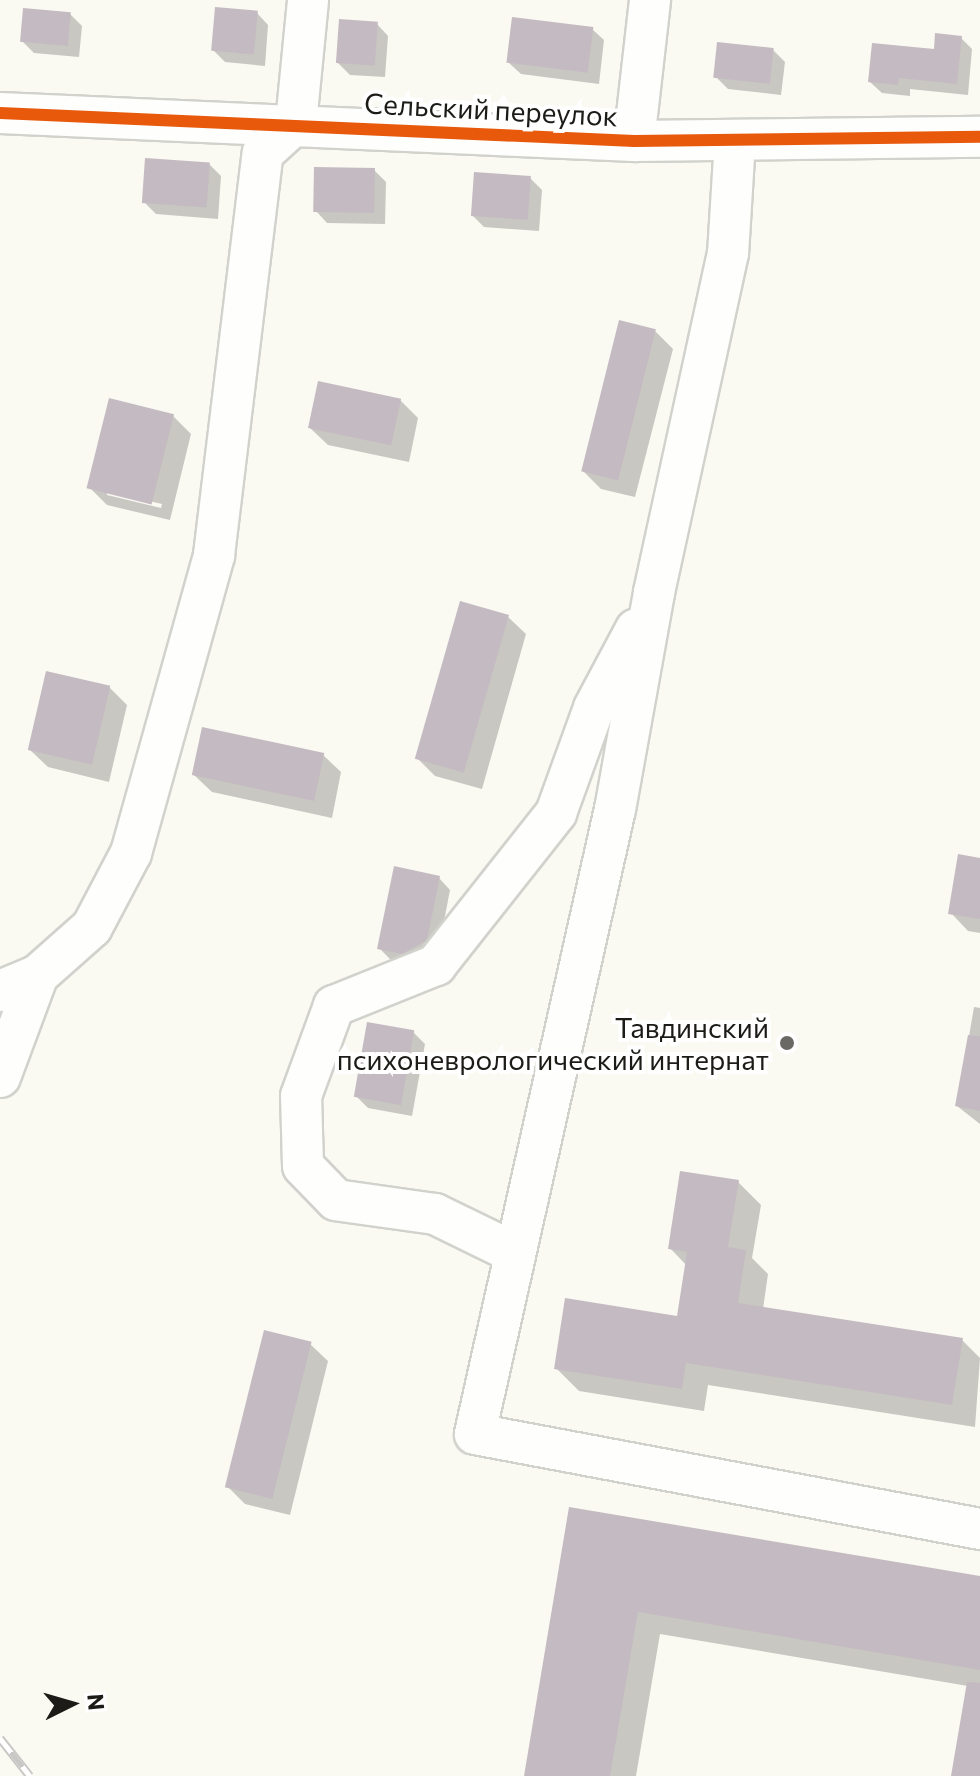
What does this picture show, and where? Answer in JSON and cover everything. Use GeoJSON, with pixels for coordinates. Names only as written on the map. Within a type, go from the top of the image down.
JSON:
{"type":"FeatureCollection","features":[{"type":"Feature","properties":{"kind":"street"},"geometry":{"type":"LineString","coordinates":[[0,991],[38,975],[92,927],[131,853],[214,555],[263,153],[296,123],[308,0]]}},
{"type":"Feature","properties":{"kind":"street"},"geometry":{"type":"LineString","coordinates":[[634,141],[650,0]]}},
{"type":"Feature","properties":{"kind":"street","name":"Сельский переулок"},"geometry":{"type":"LineString","coordinates":[[0,113],[296,123],[634,141],[980,137]]}},
{"type":"Feature","properties":{"kind":"street"},"geometry":{"type":"LineString","coordinates":[[735,140],[728,253],[654,593],[615,809],[513,1252],[475,1434],[980,1529]]}},
{"type":"Feature","properties":{"kind":"street"},"geometry":{"type":"LineString","coordinates":[[513,1252],[435,1214],[336,1200],[303,1166],[301,1096],[334,1006],[436,965],[556,813],[594,708],[654,593]]}},
{"type":"Feature","properties":{"kind":"street"},"geometry":{"type":"LineString","coordinates":[[0,1077],[38,975]]}},
{"type":"Feature","properties":{"kind":"building"},"geometry":{"type":"Polygon","coordinates":[[[215,7],[258,11],[254,55],[211,51],[215,7]]]}},
{"type":"Feature","properties":{"kind":"building"},"geometry":{"type":"Polygon","coordinates":[[[23,8],[71,12],[68,46],[20,42],[23,8]]]}},
{"type":"Feature","properties":{"kind":"building"},"geometry":{"type":"Polygon","coordinates":[[[512,17],[593,27],[588,73],[506,63],[512,17]]]}},
{"type":"Feature","properties":{"kind":"building"},"geometry":{"type":"Polygon","coordinates":[[[339,19],[378,22],[375,66],[336,63],[339,19]]]}},
{"type":"Feature","properties":{"kind":"building"},"geometry":{"type":"Polygon","coordinates":[[[935,33],[962,36],[957,84],[899,78],[898,85],[868,82],[872,43],[934,49],[935,33]]]}},
{"type":"Feature","properties":{"kind":"building"},"geometry":{"type":"Polygon","coordinates":[[[717,42],[774,48],[770,84],[713,78],[717,42]]]}},
{"type":"Feature","properties":{"kind":"building"},"geometry":{"type":"Polygon","coordinates":[[[145,158],[210,163],[207,207],[142,203],[145,158]]]}},
{"type":"Feature","properties":{"kind":"building"},"geometry":{"type":"Polygon","coordinates":[[[314,167],[375,168],[374,213],[313,212],[314,167]]]}},
{"type":"Feature","properties":{"kind":"building"},"geometry":{"type":"Polygon","coordinates":[[[474,172],[531,176],[528,220],[471,216],[474,172]]]}},
{"type":"Feature","properties":{"kind":"building"},"geometry":{"type":"Polygon","coordinates":[[[619,320],[656,329],[618,481],[581,471],[619,320]]]}},
{"type":"Feature","properties":{"kind":"building"},"geometry":{"type":"Polygon","coordinates":[[[318,381],[401,399],[391,446],[308,428],[318,381]]]}},
{"type":"Feature","properties":{"kind":"building"},"geometry":{"type":"Polygon","coordinates":[[[109,398],[174,414],[152,504],[87,488],[109,398]]]}},
{"type":"Feature","properties":{"kind":"building"},"geometry":{"type":"Polygon","coordinates":[[[460,601],[509,615],[464,773],[415,759],[460,601]]]}},
{"type":"Feature","properties":{"kind":"building"},"geometry":{"type":"Polygon","coordinates":[[[46,671],[110,686],[92,765],[28,750],[46,671]]]}},
{"type":"Feature","properties":{"kind":"building"},"geometry":{"type":"Polygon","coordinates":[[[202,727],[324,753],[314,801],[192,775],[202,727]]]}},
{"type":"Feature","properties":{"kind":"building"},"geometry":{"type":"Polygon","coordinates":[[[958,854],[980,858],[980,919],[948,914],[958,854]]]}},
{"type":"Feature","properties":{"kind":"building"},"geometry":{"type":"Polygon","coordinates":[[[394,866],[440,876],[427,940],[402,954],[377,949],[394,866]]]}},
{"type":"Feature","properties":{"kind":"building"},"geometry":{"type":"Polygon","coordinates":[[[367,1022],[414,1030],[401,1105],[354,1097],[367,1022]]]}},
{"type":"Feature","properties":{"kind":"building"},"geometry":{"type":"Polygon","coordinates":[[[968,1035],[980,1036],[980,1111],[955,1106],[968,1035]]]}},
{"type":"Feature","properties":{"kind":"building"},"geometry":{"type":"Polygon","coordinates":[[[680,1171],[739,1180],[728,1247],[746,1250],[738,1303],[963,1338],[952,1405],[686,1363],[682,1389],[554,1369],[565,1298],[677,1316],[687,1252],[668,1249],[680,1171]]]}},
{"type":"Feature","properties":{"kind":"building"},"geometry":{"type":"Polygon","coordinates":[[[264,1330],[312,1342],[272,1499],[225,1487],[264,1330]]]}},
{"type":"Feature","properties":{"kind":"building"},"geometry":{"type":"Polygon","coordinates":[[[569,1507],[980,1576],[980,1670],[638,1612],[610,1776],[524,1776],[569,1507]]]}},
{"type":"Feature","properties":{"kind":"building"},"geometry":{"type":"Polygon","coordinates":[[[967,1682],[980,1683],[980,1776],[951,1776],[967,1682]]]}},
{"type":"Feature","properties":{"kind":"railway"},"geometry":{"type":"LineString","coordinates":[[0,1738],[30,1776]]}},
{"type":"Feature","properties":{"kind":"cycle path"},"geometry":{"type":"LineString","coordinates":[[0,113],[634,141],[980,137]]}},
{"type":"Feature","properties":{"kind":"place","name":"Тавдинский психоневрологический интернат"},"geometry":{"type":"Point","coordinates":[787,1043]}}]}
